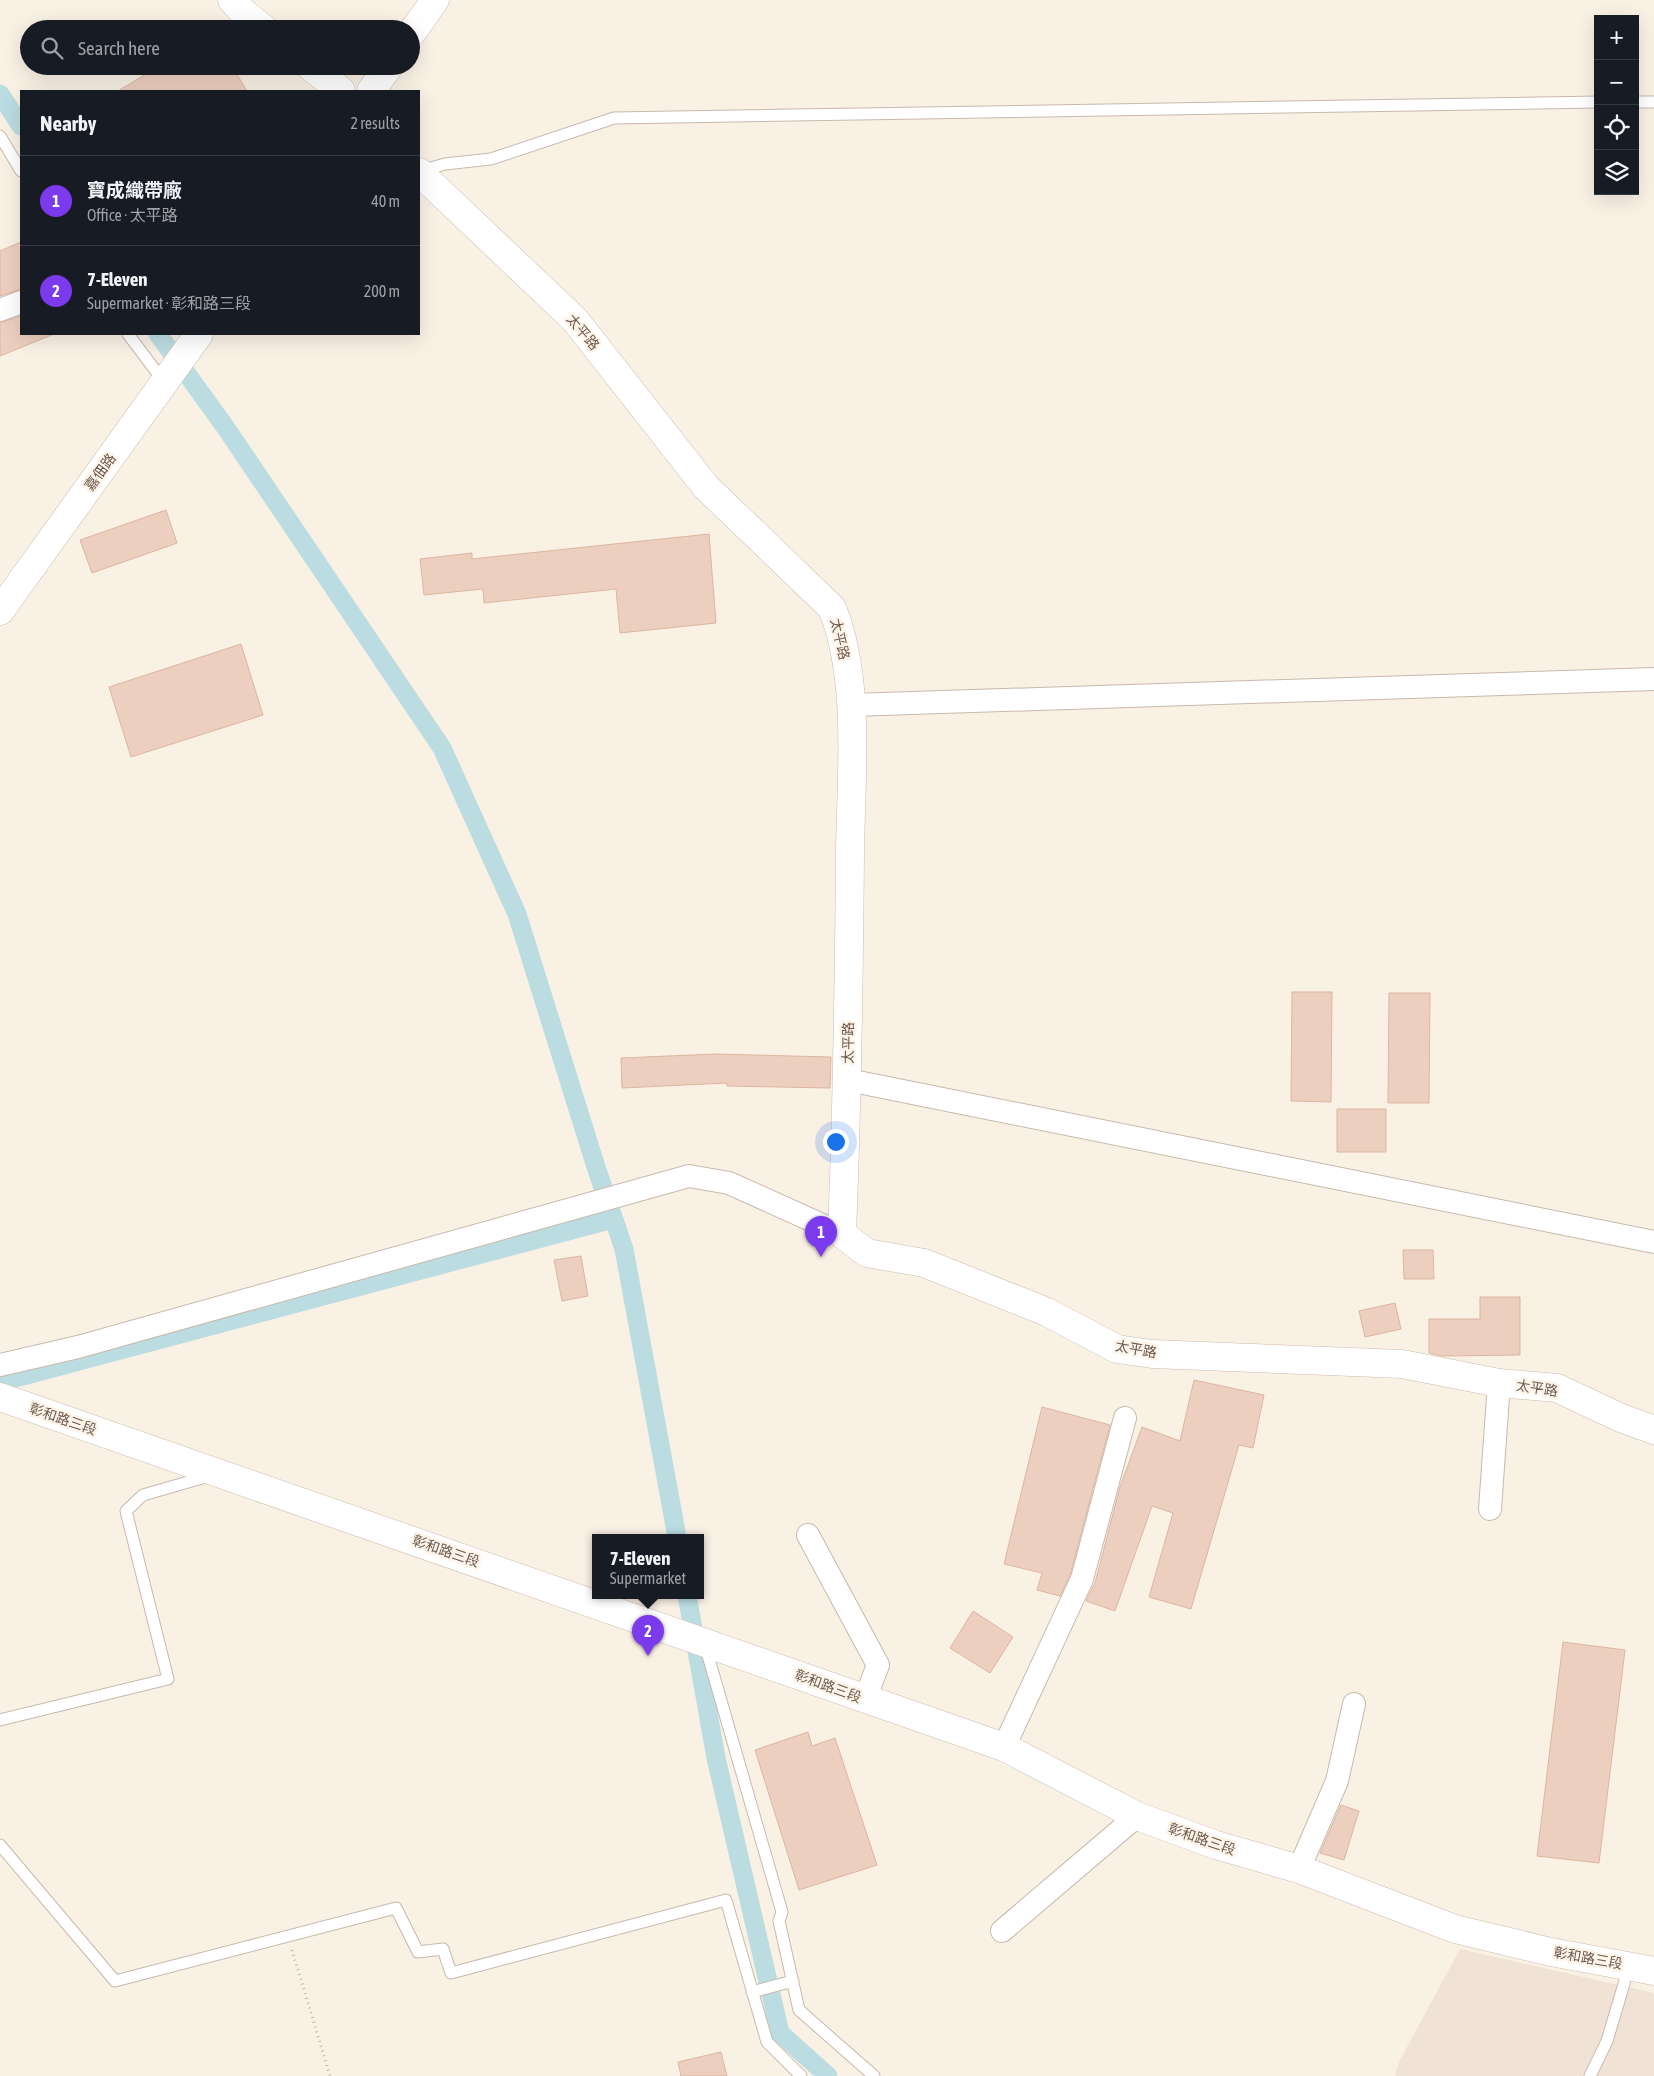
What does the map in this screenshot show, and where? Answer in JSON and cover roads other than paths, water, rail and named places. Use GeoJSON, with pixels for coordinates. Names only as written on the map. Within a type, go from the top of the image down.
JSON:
{"type":"FeatureCollection","features":[{"type":"Feature","properties":{"kind":"street"},"geometry":{"type":"LineString","coordinates":[[232,0],[253,20]]}},
{"type":"Feature","properties":{"kind":"street"},"geometry":{"type":"LineString","coordinates":[[420,21],[435,0]]}},
{"type":"Feature","properties":{"kind":"street"},"geometry":{"type":"LineString","coordinates":[[321,75],[340,90]]}},
{"type":"Feature","properties":{"kind":"street"},"geometry":{"type":"LineString","coordinates":[[372,90],[383,75]]}},
{"type":"Feature","properties":{"kind":"street","name":"太平路"},"geometry":{"type":"LineString","coordinates":[[420,173],[575,320],[706,487],[832,608],[840,628],[851,704],[848,1080],[842,1234],[867,1253],[924,1263],[1048,1312],[1118,1348],[1152,1354],[1402,1364],[1498,1383],[1557,1388],[1621,1418],[1654,1430]]}},
{"type":"Feature","properties":{"kind":"street"},"geometry":{"type":"LineString","coordinates":[[0,310],[20,302]]}},
{"type":"Feature","properties":{"kind":"street","name":"嘉佃路"},"geometry":{"type":"LineString","coordinates":[[0,610],[198,335]]}},
{"type":"Feature","properties":{"kind":"street"},"geometry":{"type":"LineString","coordinates":[[851,704],[1654,680]]}},
{"type":"Feature","properties":{"kind":"street"},"geometry":{"type":"LineString","coordinates":[[848,1080],[1654,1242]]}},
{"type":"Feature","properties":{"kind":"street"},"geometry":{"type":"LineString","coordinates":[[0,1365],[78,1346],[689,1176],[729,1183],[842,1234]]}},
{"type":"Feature","properties":{"kind":"street"},"geometry":{"type":"LineString","coordinates":[[1490,1509],[1498,1383]]}},
{"type":"Feature","properties":{"kind":"street","name":"彰和路三段"},"geometry":{"type":"LineString","coordinates":[[1,1398],[704,1641],[1004,1747],[1137,1816],[1216,1845],[1299,1869],[1455,1929],[1552,1952],[1642,1968]]}},
{"type":"Feature","properties":{"kind":"street"},"geometry":{"type":"LineString","coordinates":[[1004,1747],[1082,1579],[1126,1418]]}},
{"type":"Feature","properties":{"kind":"street"},"geometry":{"type":"LineString","coordinates":[[808,1535],[878,1665],[865,1699]]}},
{"type":"Feature","properties":{"kind":"street"},"geometry":{"type":"LineString","coordinates":[[1299,1869],[1337,1781],[1354,1704]]}},
{"type":"Feature","properties":{"kind":"street"},"geometry":{"type":"LineString","coordinates":[[1002,1931],[1137,1816]]}},
{"type":"Feature","properties":{"kind":"lane"},"geometry":{"type":"LineString","coordinates":[[420,172],[445,164],[491,158],[614,118],[1594,102]]}},
{"type":"Feature","properties":{"kind":"lane"},"geometry":{"type":"LineString","coordinates":[[1639,102],[1654,102]]}},
{"type":"Feature","properties":{"kind":"lane"},"geometry":{"type":"LineString","coordinates":[[0,136],[20,169]]}},
{"type":"Feature","properties":{"kind":"lane"},"geometry":{"type":"LineString","coordinates":[[129,335],[164,382]]}},
{"type":"Feature","properties":{"kind":"lane"},"geometry":{"type":"LineString","coordinates":[[0,1720],[168,1679],[126,1511],[143,1494],[220,1473]]}},
{"type":"Feature","properties":{"kind":"lane"},"geometry":{"type":"LineString","coordinates":[[704,1641],[782,1912],[779,1921],[799,2010],[874,2076]]}},
{"type":"Feature","properties":{"kind":"lane"},"geometry":{"type":"LineString","coordinates":[[0,1845],[115,1981],[396,1908],[418,1952],[443,1949],[451,1974],[726,1900],[767,2042],[801,2076]]}},
{"type":"Feature","properties":{"kind":"lane"},"geometry":{"type":"LineString","coordinates":[[1590,2076],[1642,1968]]}},
{"type":"Feature","properties":{"kind":"lane"},"geometry":{"type":"LineString","coordinates":[[752,1992],[793,1981]]}},
{"type":"Feature","properties":{"kind":"waterway"},"geometry":{"type":"LineString","coordinates":[[0,94],[20,124]]}},
{"type":"Feature","properties":{"kind":"waterway"},"geometry":{"type":"LineString","coordinates":[[159,335],[226,428],[442,748],[517,914],[596,1167],[624,1249],[676,1534]]}},
{"type":"Feature","properties":{"kind":"waterway"},"geometry":{"type":"LineString","coordinates":[[0,1382],[613,1219]]}},
{"type":"Feature","properties":{"kind":"waterway"},"geometry":{"type":"LineString","coordinates":[[688,1599],[716,1758],[780,2033],[828,2076]]}},
{"type":"Feature","properties":{"kind":"place","name":"寶成織帶廠"},"geometry":{"type":"Point","coordinates":[821,1257]}},
{"type":"Feature","properties":{"kind":"place","name":"7-Eleven"},"geometry":{"type":"Point","coordinates":[648,1656]}}]}
